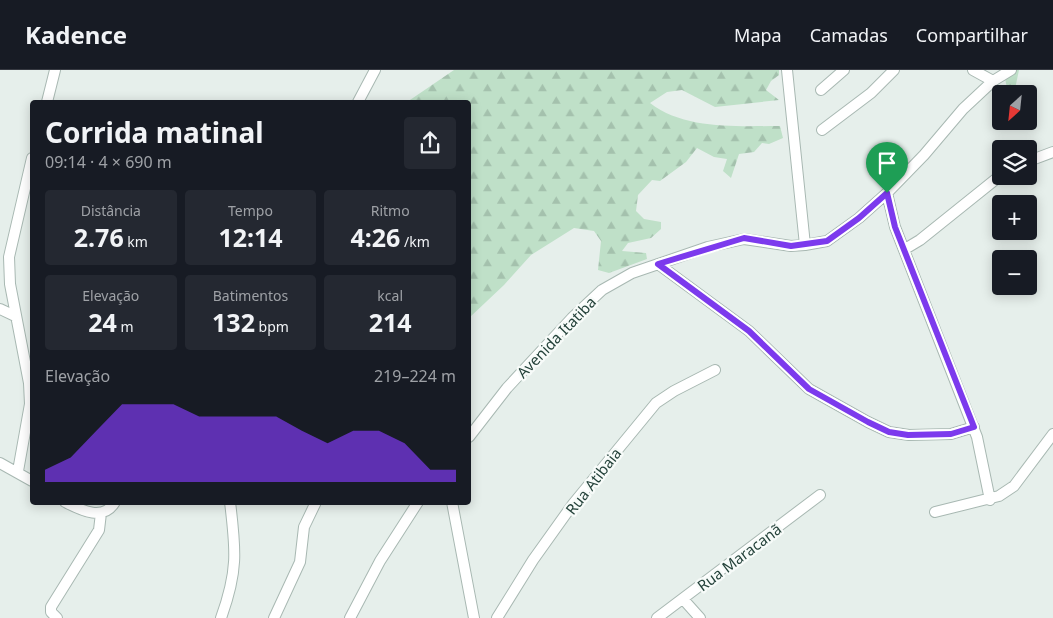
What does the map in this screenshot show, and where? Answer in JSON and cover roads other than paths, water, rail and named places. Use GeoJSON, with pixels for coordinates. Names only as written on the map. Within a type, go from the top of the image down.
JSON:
{"type":"FeatureCollection","features":[{"type":"Feature","properties":{"kind":"street"},"geometry":{"type":"LineString","coordinates":[[48,100],[55,70]]}},
{"type":"Feature","properties":{"kind":"street"},"geometry":{"type":"LineString","coordinates":[[359,100],[375,70]]}},
{"type":"Feature","properties":{"kind":"street"},"geometry":{"type":"LineString","coordinates":[[787,70],[805,245]]}},
{"type":"Feature","properties":{"kind":"street"},"geometry":{"type":"LineString","coordinates":[[821,90],[844,70]]}},
{"type":"Feature","properties":{"kind":"street"},"geometry":{"type":"LineString","coordinates":[[822,130],[871,93],[894,70]]}},
{"type":"Feature","properties":{"kind":"street"},"geometry":{"type":"LineString","coordinates":[[973,70],[993,82]]}},
{"type":"Feature","properties":{"kind":"street","name":"Avenida Itatiba"},"geometry":{"type":"LineString","coordinates":[[471,434],[507,388],[572,318],[602,290],[632,273],[744,238],[791,246],[827,241],[859,218],[887,193],[924,155],[963,109],[993,82],[1011,70]]}},
{"type":"Feature","properties":{"kind":"street"},"geometry":{"type":"LineString","coordinates":[[1037,158],[1053,152]]}},
{"type":"Feature","properties":{"kind":"street"},"geometry":{"type":"LineString","coordinates":[[18,471],[30,404],[29,382],[15,316],[9,257],[30,167]]}},
{"type":"Feature","properties":{"kind":"street"},"geometry":{"type":"LineString","coordinates":[[905,249],[920,240],[992,182]]}},
{"type":"Feature","properties":{"kind":"street"},"geometry":{"type":"LineString","coordinates":[[887,193],[895,227],[974,427],[990,500]]}},
{"type":"Feature","properties":{"kind":"street"},"geometry":{"type":"LineString","coordinates":[[658,264],[749,331],[809,389],[860,418],[889,432],[908,435],[951,434],[974,427]]}},
{"type":"Feature","properties":{"kind":"street"},"geometry":{"type":"LineString","coordinates":[[0,309],[15,316]]}},
{"type":"Feature","properties":{"kind":"street","name":"Rua Atibaia"},"geometry":{"type":"LineString","coordinates":[[497,618],[532,560],[574,504],[656,403],[715,370]]}},
{"type":"Feature","properties":{"kind":"street"},"geometry":{"type":"LineString","coordinates":[[935,512],[990,500],[1014,486],[1053,434]]}},
{"type":"Feature","properties":{"kind":"street"},"geometry":{"type":"LineString","coordinates":[[0,463],[18,471],[30,480]]}},
{"type":"Feature","properties":{"kind":"street","name":"Rua Maracanã"},"geometry":{"type":"LineString","coordinates":[[657,618],[820,494]]}},
{"type":"Feature","properties":{"kind":"street"},"geometry":{"type":"LineString","coordinates":[[71,505],[88,513],[101,513],[111,509],[113,505]]}},
{"type":"Feature","properties":{"kind":"street"},"geometry":{"type":"LineString","coordinates":[[221,618],[231,591],[236,563],[230,505]]}},
{"type":"Feature","properties":{"kind":"street"},"geometry":{"type":"LineString","coordinates":[[274,618],[300,562],[304,527],[315,505]]}},
{"type":"Feature","properties":{"kind":"street"},"geometry":{"type":"LineString","coordinates":[[350,618],[380,561],[416,505]]}},
{"type":"Feature","properties":{"kind":"street"},"geometry":{"type":"LineString","coordinates":[[453,505],[474,618]]}},
{"type":"Feature","properties":{"kind":"street"},"geometry":{"type":"LineString","coordinates":[[57,618],[51,612],[51,607],[99,530],[101,513]]}},
{"type":"Feature","properties":{"kind":"street"},"geometry":{"type":"LineString","coordinates":[[683,599],[700,618]]}}]}
